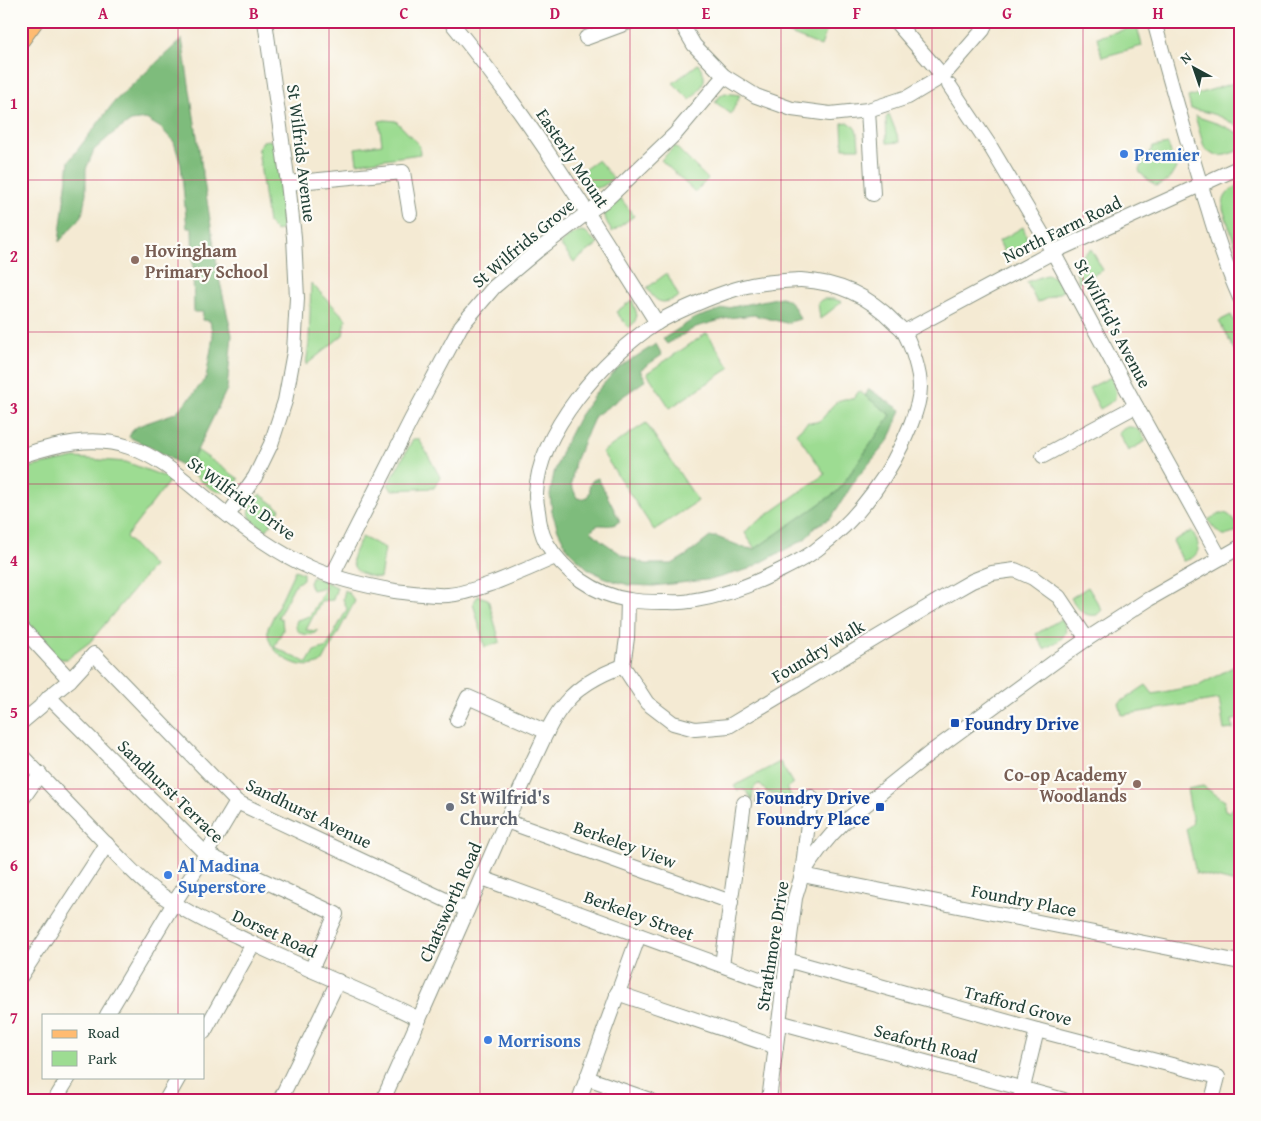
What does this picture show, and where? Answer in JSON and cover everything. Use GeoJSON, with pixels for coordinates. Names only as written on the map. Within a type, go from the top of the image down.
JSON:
{"type":"FeatureCollection","features":[{"type":"Feature","properties":{"kind":"main road"},"geometry":{"type":"LineString","coordinates":[[21,39],[34,21]]}},
{"type":"Feature","properties":{"kind":"street","name":"St Wilfrids Avenue"},"geometry":{"type":"LineString","coordinates":[[228,515],[254,477],[271,444],[285,401],[294,352],[297,298],[294,237],[265,21]]}},
{"type":"Feature","properties":{"kind":"street","name":"Easterly Mount"},"geometry":{"type":"LineString","coordinates":[[450,21],[509,96],[588,212],[657,323]]}},
{"type":"Feature","properties":{"kind":"street"},"geometry":{"type":"LineString","coordinates":[[586,38],[632,21]]}},
{"type":"Feature","properties":{"kind":"street"},"geometry":{"type":"LineString","coordinates":[[680,21],[694,45],[724,76],[756,96],[792,109],[830,114],[868,110],[908,97],[946,81],[983,30],[986,21]]}},
{"type":"Feature","properties":{"kind":"street","name":"St Wilfrid's Avenue"},"geometry":{"type":"LineString","coordinates":[[895,21],[946,81],[990,146],[1053,252],[1220,558]]}},
{"type":"Feature","properties":{"kind":"street"},"geometry":{"type":"LineString","coordinates":[[1154,21],[1200,184],[1228,272],[1240,298]]}},
{"type":"Feature","properties":{"kind":"street","name":"St Wilfrids Grove"},"geometry":{"type":"LineString","coordinates":[[332,576],[461,326],[494,287],[537,251],[607,199],[676,133],[724,76]]}},
{"type":"Feature","properties":{"kind":"street"},"geometry":{"type":"LineString","coordinates":[[868,110],[873,194]]}},
{"type":"Feature","properties":{"kind":"street","name":"North Farm Road"},"geometry":{"type":"LineString","coordinates":[[904,332],[1053,252],[1240,167]]}},
{"type":"Feature","properties":{"kind":"street"},"geometry":{"type":"LineString","coordinates":[[288,183],[403,172],[410,214]]}},
{"type":"Feature","properties":{"kind":"street"},"geometry":{"type":"LineString","coordinates":[[801,280],[838,287],[861,295],[883,311],[904,332],[915,359],[920,388],[915,414],[903,444],[885,476],[865,503],[816,551],[755,583],[687,602],[628,600],[602,592],[580,580],[555,557],[544,539],[538,519],[536,494],[540,468],[551,440],[568,410],[589,382],[611,359],[657,323],[684,309],[746,286],[801,280]]}},
{"type":"Feature","properties":{"kind":"street"},"geometry":{"type":"LineString","coordinates":[[1043,456],[1136,406]]}},
{"type":"Feature","properties":{"kind":"street","name":"St Wilfrid's Drive"},"geometry":{"type":"LineString","coordinates":[[21,456],[71,442],[104,442],[129,447],[150,456],[178,475],[276,550],[311,568],[332,576],[380,588],[424,594],[449,595],[486,585],[555,557]]}},
{"type":"Feature","properties":{"kind":"street"},"geometry":{"type":"LineString","coordinates":[[802,875],[814,855],[843,823],[930,753],[1087,639],[1149,599],[1240,547]]}},
{"type":"Feature","properties":{"kind":"street","name":"Foundry Walk"},"geometry":{"type":"LineString","coordinates":[[623,666],[647,703],[673,723],[695,729],[729,726],[951,592],[992,573],[1015,570],[1033,578],[1059,597],[1087,639]]}},
{"type":"Feature","properties":{"kind":"street"},"geometry":{"type":"LineString","coordinates":[[623,666],[627,638],[628,600]]}},
{"type":"Feature","properties":{"kind":"street"},"geometry":{"type":"LineString","coordinates":[[21,626],[70,680],[21,723]]}},
{"type":"Feature","properties":{"kind":"street","name":"Sandhurst Avenue"},"geometry":{"type":"LineString","coordinates":[[70,680],[94,654],[237,802],[467,910]]}},
{"type":"Feature","properties":{"kind":"street","name":"Chatsworth Road"},"geometry":{"type":"LineString","coordinates":[[383,1100],[506,820],[547,732],[558,713],[575,692],[597,677],[623,666]]}},
{"type":"Feature","properties":{"kind":"street","name":"Sandhurst Terrace"},"geometry":{"type":"LineString","coordinates":[[49,697],[206,854],[336,914],[311,970]]}},
{"type":"Feature","properties":{"kind":"street"},"geometry":{"type":"LineString","coordinates":[[457,720],[468,697],[547,732]]}},
{"type":"Feature","properties":{"kind":"street","name":"Dorset Road"},"geometry":{"type":"LineString","coordinates":[[21,755],[146,884],[174,903],[252,944],[385,1002],[419,1019]]}},
{"type":"Feature","properties":{"kind":"street"},"geometry":{"type":"LineString","coordinates":[[21,801],[40,774]]}},
{"type":"Feature","properties":{"kind":"street","name":"Strathmore Drive"},"geometry":{"type":"LineString","coordinates":[[768,1100],[796,898],[802,875],[811,798]]}},
{"type":"Feature","properties":{"kind":"street"},"geometry":{"type":"LineString","coordinates":[[107,1014],[237,802]]}},
{"type":"Feature","properties":{"kind":"street"},"geometry":{"type":"LineString","coordinates":[[722,965],[744,803]]}},
{"type":"Feature","properties":{"kind":"street","name":"Berkeley View"},"geometry":{"type":"LineString","coordinates":[[506,820],[732,902]]}},
{"type":"Feature","properties":{"kind":"street"},"geometry":{"type":"LineString","coordinates":[[21,976],[107,844]]}},
{"type":"Feature","properties":{"kind":"street","name":"Foundry Place"},"geometry":{"type":"LineString","coordinates":[[802,875],[1240,962]]}},
{"type":"Feature","properties":{"kind":"street","name":"Berkeley Street"},"geometry":{"type":"LineString","coordinates":[[482,878],[784,988]]}},
{"type":"Feature","properties":{"kind":"street"},"geometry":{"type":"LineString","coordinates":[[579,1100],[639,935]]}},
{"type":"Feature","properties":{"kind":"street"},"geometry":{"type":"LineString","coordinates":[[205,1030],[252,944]]}},
{"type":"Feature","properties":{"kind":"street","name":"Trafford Grove"},"geometry":{"type":"LineString","coordinates":[[787,960],[1037,1030],[1218,1076],[1212,1100]]}},
{"type":"Feature","properties":{"kind":"street"},"geometry":{"type":"LineString","coordinates":[[280,1100],[338,981]]}},
{"type":"Feature","properties":{"kind":"street"},"geometry":{"type":"LineString","coordinates":[[617,993],[776,1047]]}},
{"type":"Feature","properties":{"kind":"street","name":"Seaforth Road"},"geometry":{"type":"LineString","coordinates":[[779,1022],[1021,1094],[1064,1100]]}},
{"type":"Feature","properties":{"kind":"street"},"geometry":{"type":"LineString","coordinates":[[1021,1094],[1037,1030]]}},
{"type":"Feature","properties":{"kind":"street"},"geometry":{"type":"LineString","coordinates":[[55,1100],[68,1078]]}},
{"type":"Feature","properties":{"kind":"street"},"geometry":{"type":"LineString","coordinates":[[166,1100],[178,1078]]}},
{"type":"Feature","properties":{"kind":"street"},"geometry":{"type":"LineString","coordinates":[[587,1078],[650,1100]]}},
{"type":"Feature","properties":{"kind":"green space"},"geometry":{"type":"Polygon","coordinates":[[[771,21],[830,21],[821,46],[767,25],[771,21]]]}},
{"type":"Feature","properties":{"kind":"green space"},"geometry":{"type":"Polygon","coordinates":[[[1137,26],[1142,46],[1102,57],[1097,37],[1137,26]]]}},
{"type":"Feature","properties":{"kind":"green space"},"geometry":{"type":"Polygon","coordinates":[[[182,39],[219,278],[232,335],[227,389],[188,469],[129,437],[138,426],[175,413],[190,398],[206,378],[213,337],[210,321],[202,320],[203,312],[194,312],[192,228],[187,228],[181,165],[174,142],[161,128],[146,119],[131,121],[94,150],[86,169],[86,193],[82,216],[59,242],[69,161],[115,101],[182,39]]]}},
{"type":"Feature","properties":{"kind":"green space"},"geometry":{"type":"Polygon","coordinates":[[[698,64],[704,75],[703,84],[690,100],[673,83],[698,64]]]}},
{"type":"Feature","properties":{"kind":"green space"},"geometry":{"type":"Polygon","coordinates":[[[1240,81],[1240,126],[1236,126],[1215,115],[1191,109],[1188,97],[1240,81]]]}},
{"type":"Feature","properties":{"kind":"green space"},"geometry":{"type":"Polygon","coordinates":[[[725,93],[740,95],[731,114],[715,102],[725,93]]]}},
{"type":"Feature","properties":{"kind":"green space"},"geometry":{"type":"Polygon","coordinates":[[[889,114],[900,142],[887,143],[886,118],[889,114]]]}},
{"type":"Feature","properties":{"kind":"green space"},"geometry":{"type":"Polygon","coordinates":[[[1195,116],[1222,125],[1240,134],[1240,150],[1221,156],[1208,151],[1204,147],[1195,116]]]}},
{"type":"Feature","properties":{"kind":"green space"},"geometry":{"type":"Polygon","coordinates":[[[379,121],[396,121],[419,145],[420,154],[357,163],[355,148],[382,144],[379,121]]]}},
{"type":"Feature","properties":{"kind":"green space"},"geometry":{"type":"Polygon","coordinates":[[[848,122],[856,130],[859,148],[843,148],[842,123],[848,122]]]}},
{"type":"Feature","properties":{"kind":"green space"},"geometry":{"type":"Polygon","coordinates":[[[269,140],[275,143],[285,223],[281,230],[276,231],[268,223],[258,149],[263,141],[269,140]]]}},
{"type":"Feature","properties":{"kind":"green space"},"geometry":{"type":"Polygon","coordinates":[[[1168,144],[1176,168],[1169,180],[1156,186],[1140,173],[1139,169],[1153,147],[1168,144]]]}},
{"type":"Feature","properties":{"kind":"green space"},"geometry":{"type":"Polygon","coordinates":[[[675,146],[708,179],[695,192],[661,160],[675,146]]]}},
{"type":"Feature","properties":{"kind":"green space"},"geometry":{"type":"Polygon","coordinates":[[[598,160],[613,178],[604,185],[595,188],[580,182],[575,176],[598,160]]]}},
{"type":"Feature","properties":{"kind":"green space"},"geometry":{"type":"Polygon","coordinates":[[[1240,185],[1240,258],[1223,209],[1223,204],[1227,194],[1240,185]]]}},
{"type":"Feature","properties":{"kind":"green space"},"geometry":{"type":"Polygon","coordinates":[[[619,196],[634,216],[612,232],[606,220],[605,212],[609,205],[619,196]]]}},
{"type":"Feature","properties":{"kind":"green space"},"geometry":{"type":"Polygon","coordinates":[[[1023,227],[1027,239],[1025,247],[1007,258],[999,241],[1023,227]]]}},
{"type":"Feature","properties":{"kind":"green space"},"geometry":{"type":"Polygon","coordinates":[[[581,231],[586,232],[598,244],[574,262],[560,244],[572,234],[581,231]]]}},
{"type":"Feature","properties":{"kind":"green space"},"geometry":{"type":"Polygon","coordinates":[[[1091,249],[1103,270],[1079,282],[1076,270],[1077,263],[1091,249]]]}},
{"type":"Feature","properties":{"kind":"green space"},"geometry":{"type":"Polygon","coordinates":[[[667,273],[679,297],[660,302],[647,288],[667,273]]]}},
{"type":"Feature","properties":{"kind":"green space"},"geometry":{"type":"Polygon","coordinates":[[[1046,275],[1057,280],[1063,291],[1037,303],[1027,282],[1046,275]]]}},
{"type":"Feature","properties":{"kind":"green space"},"geometry":{"type":"Polygon","coordinates":[[[311,283],[346,319],[343,335],[306,365],[309,343],[311,283]]]}},
{"type":"Feature","properties":{"kind":"green space"},"geometry":{"type":"Polygon","coordinates":[[[781,297],[791,303],[800,319],[786,323],[754,315],[728,318],[696,327],[667,344],[663,339],[695,318],[723,309],[781,297]]]}},
{"type":"Feature","properties":{"kind":"green space"},"geometry":{"type":"Polygon","coordinates":[[[824,299],[834,299],[842,302],[820,319],[818,303],[824,299]]]}},
{"type":"Feature","properties":{"kind":"green space"},"geometry":{"type":"Polygon","coordinates":[[[632,300],[636,318],[629,328],[616,312],[632,300]]]}},
{"type":"Feature","properties":{"kind":"green space"},"geometry":{"type":"Polygon","coordinates":[[[1231,315],[1240,333],[1240,361],[1219,321],[1231,315]]]}},
{"type":"Feature","properties":{"kind":"green space"},"geometry":{"type":"Polygon","coordinates":[[[707,333],[730,368],[670,408],[647,373],[707,333]]]}},
{"type":"Feature","properties":{"kind":"green space"},"geometry":{"type":"Polygon","coordinates":[[[656,344],[662,355],[640,370],[646,380],[595,416],[575,461],[571,484],[577,498],[583,499],[590,492],[589,485],[598,478],[620,521],[613,525],[598,525],[591,531],[624,556],[646,564],[672,564],[710,537],[717,537],[745,548],[755,549],[838,491],[891,415],[865,396],[869,389],[901,410],[888,441],[856,479],[831,518],[816,526],[805,539],[749,569],[714,579],[654,586],[629,585],[607,579],[587,568],[568,550],[552,512],[550,494],[554,473],[564,446],[579,417],[598,390],[618,368],[656,344]]]}},
{"type":"Feature","properties":{"kind":"green space"},"geometry":{"type":"Polygon","coordinates":[[[1111,377],[1116,393],[1114,399],[1100,409],[1089,388],[1111,377]]]}},
{"type":"Feature","properties":{"kind":"green space"},"geometry":{"type":"Polygon","coordinates":[[[859,391],[891,415],[838,491],[755,549],[745,533],[750,527],[825,474],[796,433],[808,422],[820,420],[837,402],[844,399],[853,399],[859,391]]]}},
{"type":"Feature","properties":{"kind":"green space"},"geometry":{"type":"Polygon","coordinates":[[[646,423],[698,501],[654,530],[602,452],[646,423]]]}},
{"type":"Feature","properties":{"kind":"green space"},"geometry":{"type":"Polygon","coordinates":[[[1127,427],[1139,430],[1146,441],[1128,451],[1118,432],[1127,427]]]}},
{"type":"Feature","properties":{"kind":"green space"},"geometry":{"type":"Polygon","coordinates":[[[413,439],[419,439],[440,477],[434,488],[392,490],[388,485],[413,439]]]}},
{"type":"Feature","properties":{"kind":"green space"},"geometry":{"type":"Polygon","coordinates":[[[197,450],[239,479],[232,488],[220,492],[214,490],[188,469],[197,450]]]}},
{"type":"Feature","properties":{"kind":"green space"},"geometry":{"type":"Polygon","coordinates":[[[75,458],[126,462],[171,479],[126,537],[153,566],[90,642],[67,659],[61,659],[56,657],[21,619],[21,469],[75,458]]]}},
{"type":"Feature","properties":{"kind":"green space"},"geometry":{"type":"Polygon","coordinates":[[[260,494],[280,509],[267,530],[254,522],[249,512],[260,494]]]}},
{"type":"Feature","properties":{"kind":"green space"},"geometry":{"type":"Polygon","coordinates":[[[1220,513],[1230,516],[1240,529],[1229,535],[1218,532],[1208,520],[1220,513]]]}},
{"type":"Feature","properties":{"kind":"green space"},"geometry":{"type":"Polygon","coordinates":[[[1192,531],[1197,541],[1198,550],[1194,557],[1183,561],[1173,541],[1192,531]]]}},
{"type":"Feature","properties":{"kind":"green space"},"geometry":{"type":"Polygon","coordinates":[[[362,537],[385,548],[380,578],[360,573],[354,566],[353,556],[362,537]]]}},
{"type":"Feature","properties":{"kind":"green space"},"geometry":{"type":"Polygon","coordinates":[[[295,570],[303,573],[303,579],[294,586],[278,617],[282,619],[283,630],[274,647],[307,663],[314,651],[327,647],[347,609],[343,599],[345,590],[355,601],[323,661],[315,665],[305,666],[286,659],[272,646],[268,637],[268,628],[295,570]]]}},
{"type":"Feature","properties":{"kind":"green space"},"geometry":{"type":"Polygon","coordinates":[[[312,576],[337,587],[333,600],[321,601],[306,630],[318,631],[306,634],[296,628],[297,620],[310,616],[326,587],[312,590],[309,583],[312,576]]]}},
{"type":"Feature","properties":{"kind":"green space"},"geometry":{"type":"Polygon","coordinates":[[[1088,587],[1102,610],[1097,615],[1084,613],[1071,598],[1088,587]]]}},
{"type":"Feature","properties":{"kind":"green space"},"geometry":{"type":"Polygon","coordinates":[[[478,596],[488,599],[500,642],[485,647],[473,603],[478,596]]]}},
{"type":"Feature","properties":{"kind":"green space"},"geometry":{"type":"Polygon","coordinates":[[[1061,619],[1065,625],[1065,634],[1059,641],[1044,649],[1036,634],[1061,619]]]}},
{"type":"Feature","properties":{"kind":"green space"},"geometry":{"type":"Polygon","coordinates":[[[1240,663],[1240,719],[1232,720],[1233,729],[1224,730],[1219,699],[1122,715],[1119,703],[1146,685],[1153,694],[1200,685],[1240,663]]]}},
{"type":"Feature","properties":{"kind":"green space"},"geometry":{"type":"Polygon","coordinates":[[[780,762],[793,784],[787,788],[793,799],[767,792],[759,784],[754,788],[752,801],[747,792],[737,790],[734,786],[780,762]]]}},
{"type":"Feature","properties":{"kind":"green space"},"geometry":{"type":"Polygon","coordinates":[[[1203,786],[1225,801],[1225,810],[1229,812],[1240,800],[1240,884],[1196,873],[1186,829],[1193,823],[1187,789],[1203,786]]]}},
{"type":"Feature","properties":{"kind":"green space"},"geometry":{"type":"Polygon","coordinates":[[[759,791],[765,797],[793,804],[792,807],[756,803],[757,792],[759,791]]]}},
{"type":"Feature","properties":{"kind":"place","name":"Premier"},"geometry":{"type":"Point","coordinates":[1124,154]}},
{"type":"Feature","properties":{"kind":"place","name":"Hovingham Primary School"},"geometry":{"type":"Point","coordinates":[135,260]}},
{"type":"Feature","properties":{"kind":"place","name":"Foundry Drive"},"geometry":{"type":"Point","coordinates":[955,723]}},
{"type":"Feature","properties":{"kind":"place","name":"Co-op Academy Woodlands"},"geometry":{"type":"Point","coordinates":[1137,784]}},
{"type":"Feature","properties":{"kind":"place","name":"St Wilfrid's Church"},"geometry":{"type":"Point","coordinates":[450,807]}},
{"type":"Feature","properties":{"kind":"place","name":"Foundry Drive Foundry Place"},"geometry":{"type":"Point","coordinates":[880,807]}},
{"type":"Feature","properties":{"kind":"place","name":"Al Madina Superstore"},"geometry":{"type":"Point","coordinates":[168,875]}},
{"type":"Feature","properties":{"kind":"place","name":"Morrisons"},"geometry":{"type":"Point","coordinates":[488,1040]}}]}
